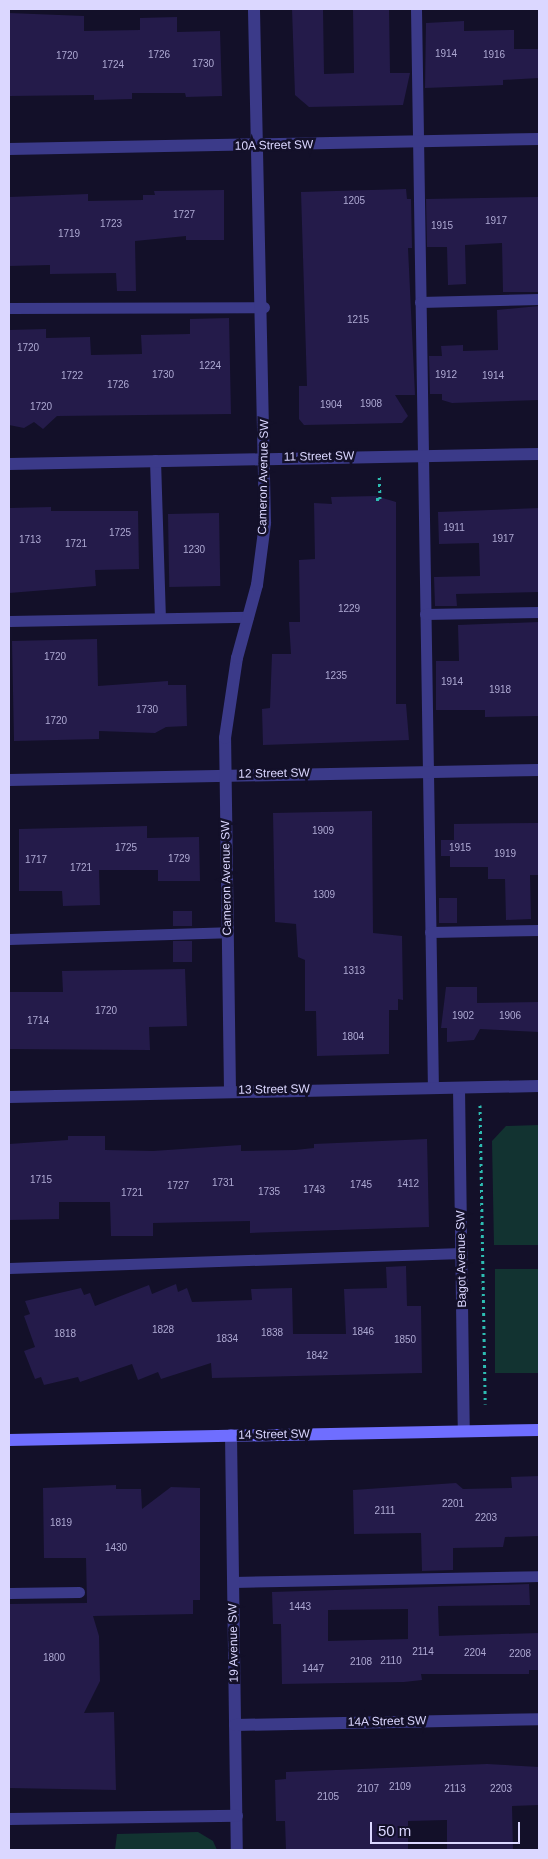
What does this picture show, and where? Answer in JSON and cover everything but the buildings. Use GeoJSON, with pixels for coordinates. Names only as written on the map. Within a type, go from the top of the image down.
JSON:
{"type":"FeatureCollection","features":[{"type":"Feature","properties":{"kind":"main road","name":"14 Street SW"},"geometry":{"type":"LineString","coordinates":[[9,1440],[539,1430]]}},
{"type":"Feature","properties":{"kind":"street","name":"Cameron Avenue SW"},"geometry":{"type":"LineString","coordinates":[[230,1091],[225,775],[228,700],[248,617],[265,523],[264,307],[254,9]]}},
{"type":"Feature","properties":{"kind":"street","name":"10A Street SW"},"geometry":{"type":"LineString","coordinates":[[9,149],[260,147],[539,139]]}},
{"type":"Feature","properties":{"kind":"street","name":"11 Street SW"},"geometry":{"type":"LineString","coordinates":[[9,464],[266,457],[539,454]]}},
{"type":"Feature","properties":{"kind":"street","name":"12 Street SW"},"geometry":{"type":"LineString","coordinates":[[9,780],[539,770]]}},
{"type":"Feature","properties":{"kind":"street","name":"13 Street SW"},"geometry":{"type":"LineString","coordinates":[[9,1097],[539,1086]]}},
{"type":"Feature","properties":{"kind":"street","name":"Bagot Avenue SW"},"geometry":{"type":"LineString","coordinates":[[459,1088],[464,1431]]}},
{"type":"Feature","properties":{"kind":"street","name":"19 Avenue SW"},"geometry":{"type":"LineString","coordinates":[[231,1436],[237,1850]]}},
{"type":"Feature","properties":{"kind":"street","name":"14A Street SW"},"geometry":{"type":"LineString","coordinates":[[235,1725],[539,1720]]}},
{"type":"Feature","properties":{"kind":"street"},"geometry":{"type":"LineString","coordinates":[[9,1819],[236,1816]]}},
{"type":"Feature","properties":{"kind":"lane"},"geometry":{"type":"LineString","coordinates":[[416,9],[433,1088]]}},
{"type":"Feature","properties":{"kind":"lane"},"geometry":{"type":"LineString","coordinates":[[420,302],[539,299]]}},
{"type":"Feature","properties":{"kind":"lane"},"geometry":{"type":"LineString","coordinates":[[9,308],[264,307]]}},
{"type":"Feature","properties":{"kind":"lane"},"geometry":{"type":"LineString","coordinates":[[155,460],[160,617]]}},
{"type":"Feature","properties":{"kind":"lane"},"geometry":{"type":"LineString","coordinates":[[425,614],[539,612]]}},
{"type":"Feature","properties":{"kind":"lane"},"geometry":{"type":"LineString","coordinates":[[9,621],[248,617]]}},
{"type":"Feature","properties":{"kind":"lane"},"geometry":{"type":"LineString","coordinates":[[430,932],[539,930]]}},
{"type":"Feature","properties":{"kind":"lane"},"geometry":{"type":"LineString","coordinates":[[9,939],[228,932]]}},
{"type":"Feature","properties":{"kind":"lane"},"geometry":{"type":"LineString","coordinates":[[9,1268],[462,1253]]}},
{"type":"Feature","properties":{"kind":"lane"},"geometry":{"type":"LineString","coordinates":[[233,1582],[539,1576]]}},
{"type":"Feature","properties":{"kind":"lane"},"geometry":{"type":"LineString","coordinates":[[9,1593],[79,1592]]}},
{"type":"Feature","properties":{"kind":"path"},"geometry":{"type":"LineString","coordinates":[[376,499],[380,499],[379,476]]}},
{"type":"Feature","properties":{"kind":"path"},"geometry":{"type":"LineString","coordinates":[[480,1105],[484,1404]]}},
{"type":"Feature","properties":{"kind":"green space"},"geometry":{"type":"Polygon","coordinates":[[[539,1125],[539,1245],[494,1245],[492,1141],[506,1126],[539,1125]]]}},
{"type":"Feature","properties":{"kind":"green space"},"geometry":{"type":"Polygon","coordinates":[[[495,1269],[539,1269],[539,1373],[495,1373],[495,1269]]]}},
{"type":"Feature","properties":{"kind":"green space"},"geometry":{"type":"Polygon","coordinates":[[[198,1832],[213,1841],[217,1850],[115,1850],[117,1834],[198,1832]]]}}]}
